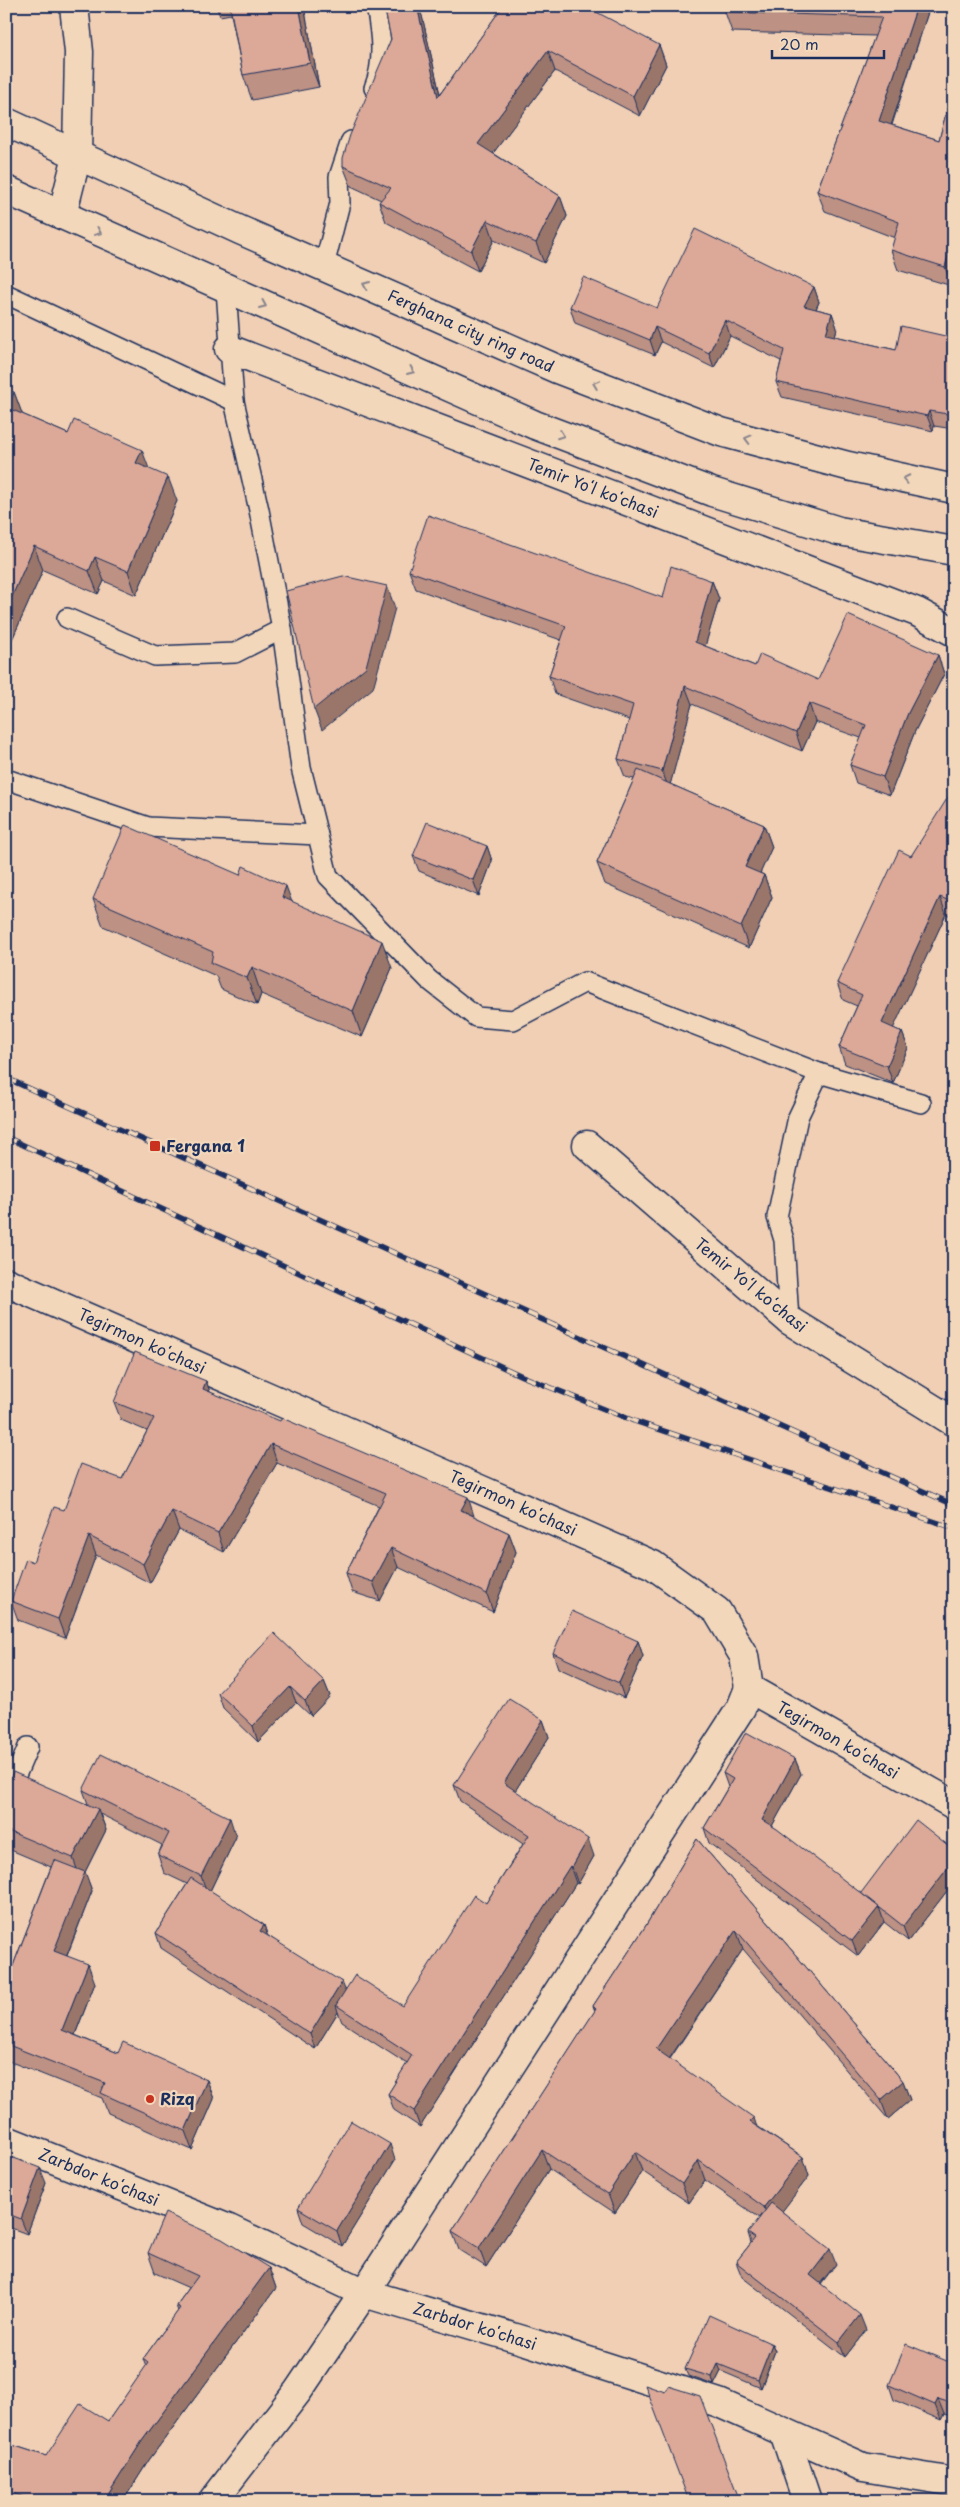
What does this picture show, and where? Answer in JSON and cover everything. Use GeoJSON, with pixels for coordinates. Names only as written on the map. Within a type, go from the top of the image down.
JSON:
{"type":"FeatureCollection","features":[{"type":"Feature","properties":{"kind":"main road"},"geometry":{"type":"LineString","coordinates":[[62,215],[77,156],[79,52],[74,6]]}},
{"type":"Feature","properties":{"kind":"main road","name":"Ferghana city ring road"},"geometry":{"type":"LineString","coordinates":[[6,122],[77,156],[557,369],[721,432],[848,466],[954,489]]}},
{"type":"Feature","properties":{"kind":"main road"},"geometry":{"type":"LineString","coordinates":[[6,190],[535,426],[712,492],[839,531],[954,550]]}},
{"type":"Feature","properties":{"kind":"main road","name":"Temir Yoʻl koʻchasi"},"geometry":{"type":"LineString","coordinates":[[229,349],[908,608],[954,632]]}},
{"type":"Feature","properties":{"kind":"main road","name":"Temir Yoʻl koʻchasi"},"geometry":{"type":"LineString","coordinates":[[587,1145],[789,1320],[954,1422]]}},
{"type":"Feature","properties":{"kind":"main road","name":"Tegirmon koʻchasi"},"geometry":{"type":"LineString","coordinates":[[6,1282],[653,1565],[717,1611],[744,1656],[749,1688],[954,1805]]}},
{"type":"Feature","properties":{"kind":"main road"},"geometry":{"type":"LineString","coordinates":[[213,2501],[298,2391],[364,2293],[736,1717],[749,1688]]}},
{"type":"Feature","properties":{"kind":"main road","name":"Zarbdor koʻchasi"},"geometry":{"type":"LineString","coordinates":[[6,2140],[230,2228],[364,2293],[526,2341],[719,2403],[863,2467],[954,2482]]}},
{"type":"Feature","properties":{"kind":"main road"},"geometry":{"type":"LineString","coordinates":[[784,2432],[806,2501]]}},
{"type":"Feature","properties":{"kind":"lane"},"geometry":{"type":"LineString","coordinates":[[366,107],[380,72],[381,36],[376,6]]}},
{"type":"Feature","properties":{"kind":"lane"},"geometry":{"type":"LineString","coordinates":[[324,266],[340,202],[339,177],[358,125]]}},
{"type":"Feature","properties":{"kind":"lane"},"geometry":{"type":"LineString","coordinates":[[226,289],[234,401],[259,510],[282,629],[301,768],[328,876],[429,980],[476,1017],[513,1020],[585,982],[820,1073],[921,1103]]}},
{"type":"Feature","properties":{"kind":"lane"},"geometry":{"type":"LineString","coordinates":[[6,294],[234,401]]}},
{"type":"Feature","properties":{"kind":"lane"},"geometry":{"type":"LineString","coordinates":[[67,618],[156,656],[235,653],[282,629]]}},
{"type":"Feature","properties":{"kind":"lane"},"geometry":{"type":"LineString","coordinates":[[6,779],[148,827],[318,835]]}},
{"type":"Feature","properties":{"kind":"lane"},"geometry":{"type":"LineString","coordinates":[[789,1320],[784,1240],[777,1217],[798,1117],[820,1073]]}},
{"type":"Feature","properties":{"kind":"lane"},"geometry":{"type":"LineString","coordinates":[[6,1799],[28,1747]]}},
{"type":"Feature","properties":{"kind":"building"},"geometry":{"type":"Polygon","coordinates":[[[230,6],[299,6],[310,63],[243,75],[230,6]]]}},
{"type":"Feature","properties":{"kind":"building"},"geometry":{"type":"Polygon","coordinates":[[[384,6],[417,6],[438,97],[503,6],[585,6],[659,45],[633,96],[548,51],[478,144],[560,196],[536,243],[487,220],[471,251],[379,202],[391,188],[343,166],[343,158],[350,135],[391,39],[384,6]]]}},
{"type":"Feature","properties":{"kind":"building"},"geometry":{"type":"Polygon","coordinates":[[[725,6],[839,6],[840,10],[841,6],[917,6],[879,121],[939,140],[954,83],[954,250],[950,249],[945,267],[891,250],[899,222],[817,191],[882,17],[725,12],[725,6]]]}},
{"type":"Feature","properties":{"kind":"building"},"geometry":{"type":"Polygon","coordinates":[[[695,229],[814,287],[804,306],[832,313],[826,334],[896,350],[901,326],[954,338],[954,415],[929,411],[927,416],[776,382],[784,350],[725,320],[709,353],[655,327],[650,340],[570,307],[583,277],[657,308],[695,229]]]}},
{"type":"Feature","properties":{"kind":"building"},"geometry":{"type":"Polygon","coordinates":[[[6,389],[14,392],[8,408],[68,434],[74,420],[142,450],[136,463],[168,477],[128,571],[95,557],[89,571],[34,546],[6,610],[6,389]]]}},
{"type":"Feature","properties":{"kind":"building"},"geometry":{"type":"Polygon","coordinates":[[[428,515],[663,598],[671,566],[712,581],[695,642],[755,666],[760,654],[818,680],[848,615],[938,655],[908,713],[883,777],[850,765],[866,725],[809,703],[796,733],[685,686],[662,771],[618,759],[633,705],[549,676],[566,626],[409,571],[428,515]]]}},
{"type":"Feature","properties":{"kind":"building"},"geometry":{"type":"Polygon","coordinates":[[[343,576],[387,586],[366,667],[314,709],[286,591],[343,576]]]}},
{"type":"Feature","properties":{"kind":"building"},"geometry":{"type":"Polygon","coordinates":[[[638,770],[764,825],[745,867],[764,875],[741,927],[597,863],[638,770]]]}},
{"type":"Feature","properties":{"kind":"building"},"geometry":{"type":"Polygon","coordinates":[[[950,794],[954,796],[954,903],[940,897],[882,1023],[902,1032],[887,1066],[839,1047],[862,995],[837,983],[899,850],[911,856],[950,794]]]}},
{"type":"Feature","properties":{"kind":"building"},"geometry":{"type":"Polygon","coordinates":[[[427,822],[487,846],[473,880],[413,856],[427,822]]]}},
{"type":"Feature","properties":{"kind":"building"},"geometry":{"type":"Polygon","coordinates":[[[125,825],[240,875],[243,866],[286,886],[282,897],[382,941],[353,1011],[252,967],[247,978],[211,963],[213,952],[93,899],[125,825]]]}},
{"type":"Feature","properties":{"kind":"building"},"geometry":{"type":"Polygon","coordinates":[[[135,1352],[206,1381],[203,1389],[280,1421],[282,1418],[468,1497],[461,1510],[509,1533],[487,1594],[391,1548],[373,1582],[346,1573],[386,1493],[271,1444],[218,1533],[172,1511],[143,1564],[89,1536],[58,1619],[11,1601],[26,1559],[33,1562],[54,1507],[64,1510],[81,1464],[122,1479],[154,1418],[114,1402],[135,1352]]]}},
{"type":"Feature","properties":{"kind":"building"},"geometry":{"type":"Polygon","coordinates":[[[572,1611],[638,1641],[619,1683],[553,1653],[572,1611]]]}},
{"type":"Feature","properties":{"kind":"building"},"geometry":{"type":"Polygon","coordinates":[[[274,1633],[324,1681],[305,1701],[290,1687],[253,1726],[218,1693],[274,1633]]]}},
{"type":"Feature","properties":{"kind":"building"},"geometry":{"type":"Polygon","coordinates":[[[509,1699],[543,1720],[504,1783],[588,1839],[572,1867],[570,1866],[414,2111],[388,2094],[412,2055],[336,2005],[355,1975],[403,2006],[474,1895],[486,1903],[529,1835],[454,1785],[509,1699]]]}},
{"type":"Feature","properties":{"kind":"building"},"geometry":{"type":"Polygon","coordinates":[[[746,1732],[795,1759],[762,1820],[777,1829],[879,1907],[852,1941],[704,1828],[733,1779],[723,1773],[746,1732]]]}},
{"type":"Feature","properties":{"kind":"building"},"geometry":{"type":"Polygon","coordinates":[[[101,1754],[230,1818],[201,1876],[158,1855],[169,1833],[83,1790],[101,1754]]]}},
{"type":"Feature","properties":{"kind":"building"},"geometry":{"type":"Polygon","coordinates":[[[13,1772],[98,1809],[73,1858],[6,1830],[6,1786],[13,1772]]]}},
{"type":"Feature","properties":{"kind":"building"},"geometry":{"type":"Polygon","coordinates":[[[916,1820],[954,1850],[954,1860],[903,1926],[861,1893],[916,1820]]]}},
{"type":"Feature","properties":{"kind":"building"},"geometry":{"type":"Polygon","coordinates":[[[697,1839],[903,2081],[881,2100],[736,1930],[656,2049],[754,2118],[750,2122],[803,2157],[764,2207],[698,2160],[682,2184],[635,2152],[608,2194],[542,2150],[479,2248],[452,2231],[596,2009],[593,2006],[645,1927],[697,1839]]]}},
{"type":"Feature","properties":{"kind":"building"},"geometry":{"type":"Polygon","coordinates":[[[54,1860],[85,1872],[54,1951],[88,1964],[62,2030],[118,2053],[123,2042],[207,2080],[185,2131],[101,2093],[105,2083],[6,2044],[6,1984],[54,1860]]]}},
{"type":"Feature","properties":{"kind":"building"},"geometry":{"type":"Polygon","coordinates":[[[191,1878],[264,1925],[260,1931],[342,1982],[310,2034],[156,1933],[191,1878]]]}},
{"type":"Feature","properties":{"kind":"building"},"geometry":{"type":"Polygon","coordinates":[[[351,2121],[390,2144],[337,2231],[298,2208],[351,2121]]]}},
{"type":"Feature","properties":{"kind":"building"},"geometry":{"type":"Polygon","coordinates":[[[6,2155],[40,2168],[21,2219],[6,2213],[6,2155]]]}},
{"type":"Feature","properties":{"kind":"building"},"geometry":{"type":"Polygon","coordinates":[[[771,2203],[830,2249],[810,2275],[860,2315],[839,2342],[736,2262],[755,2238],[748,2233],[771,2203]]]}},
{"type":"Feature","properties":{"kind":"building"},"geometry":{"type":"Polygon","coordinates":[[[165,2213],[222,2239],[269,2268],[142,2441],[104,2501],[36,2501],[6,2491],[6,2443],[46,2456],[80,2404],[108,2421],[148,2363],[143,2359],[180,2308],[176,2306],[198,2276],[148,2253],[165,2213]]]}},
{"type":"Feature","properties":{"kind":"building"},"geometry":{"type":"Polygon","coordinates":[[[709,2315],[772,2344],[758,2380],[718,2364],[712,2377],[685,2369],[709,2315]]]}},
{"type":"Feature","properties":{"kind":"building"},"geometry":{"type":"Polygon","coordinates":[[[906,2344],[954,2364],[954,2404],[938,2399],[935,2405],[889,2385],[906,2344]]]}},
{"type":"Feature","properties":{"kind":"building"},"geometry":{"type":"Polygon","coordinates":[[[645,2385],[665,2392],[668,2386],[700,2396],[740,2501],[689,2501],[645,2385]]]}},
{"type":"Feature","properties":{"kind":"railway"},"geometry":{"type":"LineString","coordinates":[[6,1078],[954,1505]]}},
{"type":"Feature","properties":{"kind":"railway"},"geometry":{"type":"LineString","coordinates":[[6,1137],[522,1376],[634,1421],[954,1528]]}},
{"type":"Feature","properties":{"kind":"place","name":"Fergana 1"},"geometry":{"type":"Point","coordinates":[155,1146]}},
{"type":"Feature","properties":{"kind":"place","name":"Rizq"},"geometry":{"type":"Point","coordinates":[150,2099]}}]}
